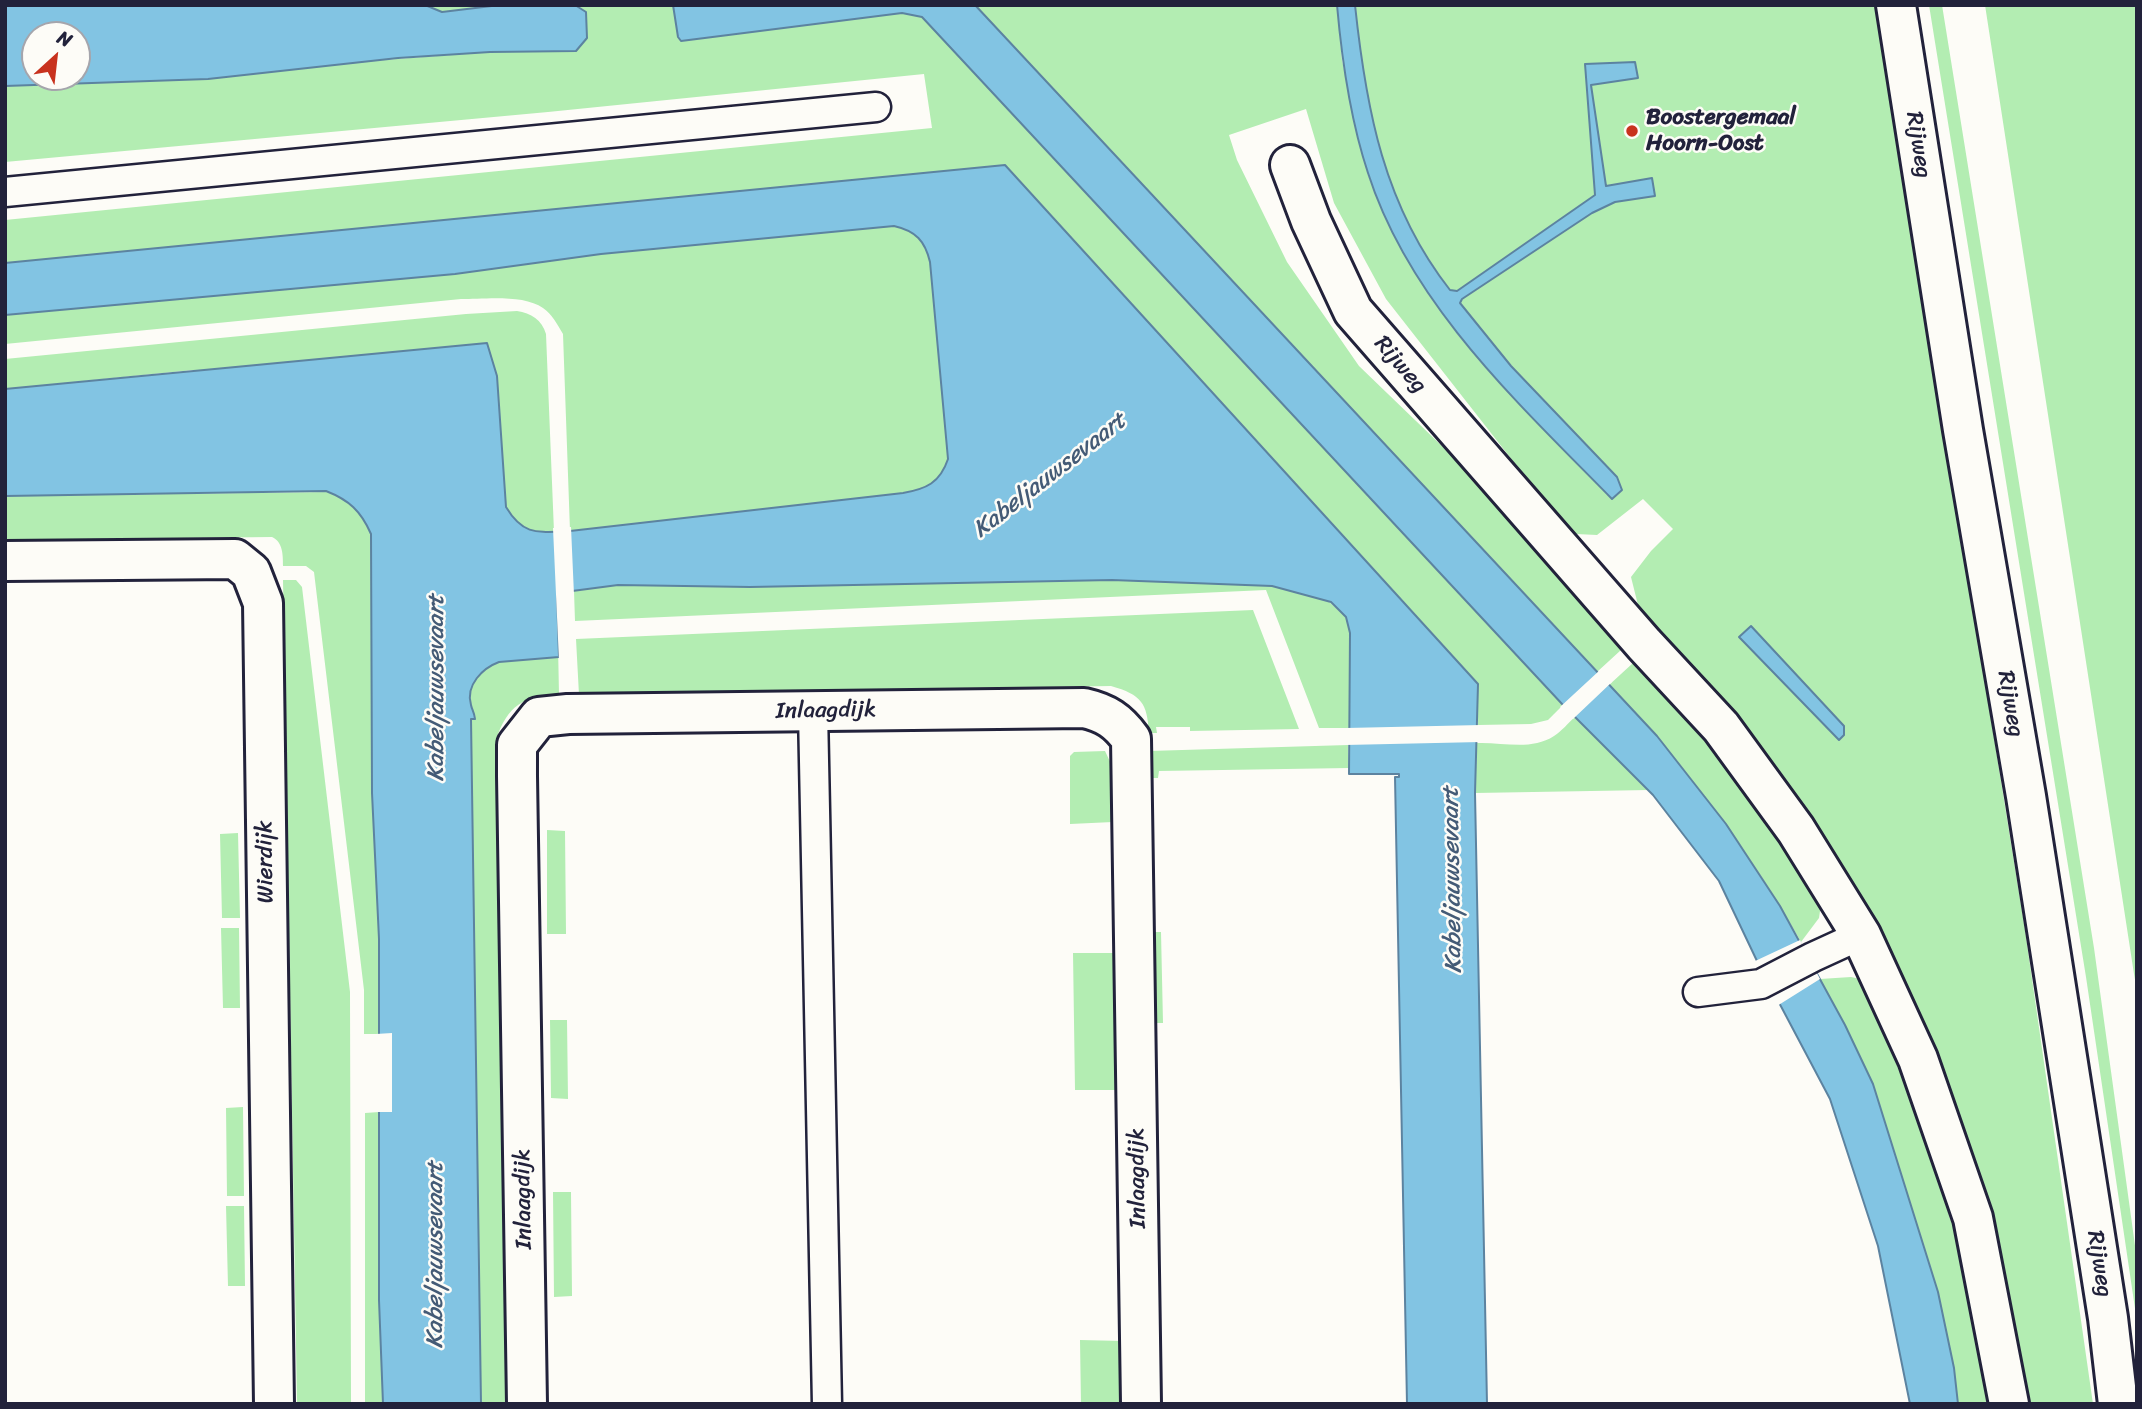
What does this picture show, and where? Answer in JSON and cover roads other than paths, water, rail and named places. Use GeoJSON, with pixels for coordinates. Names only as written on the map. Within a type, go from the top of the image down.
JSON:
{"type":"FeatureCollection","features":[{"type":"Feature","properties":{"kind":"street","name":"Rijweg"},"geometry":{"type":"LineString","coordinates":[[1896,5],[1963,430],[2026,796],[2106,1304],[2118,1404]]}},
{"type":"Feature","properties":{"kind":"street","name":"Rijweg"},"geometry":{"type":"LineString","coordinates":[[1290,165],[1311,221],[1353,311],[1644,644],[1721,727],[1796,831],[1861,935],[1918,1059],[1973,1218],[2010,1404]]}},
{"type":"Feature","properties":{"kind":"street","name":"Wierdijk"},"geometry":{"type":"LineString","coordinates":[[5,561],[235,559],[251,572],[263,603],[274,1404]]}},
{"type":"Feature","properties":{"kind":"street","name":"Inlaagdijk"},"geometry":{"type":"LineString","coordinates":[[527,1404],[517,745],[539,716],[1084,708],[1104,712],[1122,726],[1131,739],[1141,1404]]}},
{"type":"Feature","properties":{"kind":"lane"},"geometry":{"type":"LineString","coordinates":[[5,192],[876,107]]}},
{"type":"Feature","properties":{"kind":"lane"},"geometry":{"type":"LineString","coordinates":[[813,711],[827,1404]]}},
{"type":"Feature","properties":{"kind":"lane"},"geometry":{"type":"LineString","coordinates":[[1698,992],[1761,984],[1861,935]]}},
{"type":"Feature","properties":{"kind":"water"},"geometry":{"type":"Polygon","coordinates":[[[5,5],[425,5],[442,12],[500,5],[575,5],[586,12],[587,38],[576,51],[490,52],[398,58],[208,79],[91,83],[91,21],[21,21],[21,85],[5,86],[5,5]]]}},
{"type":"Feature","properties":{"kind":"water"},"geometry":{"type":"Polygon","coordinates":[[[673,5],[975,5],[1657,736],[1726,824],[1780,906],[1845,1025],[1873,1084],[1938,1292],[1954,1368],[1958,1404],[1910,1404],[1878,1246],[1830,1099],[1757,961],[1719,881],[1653,795],[1563,705],[922,17],[902,13],[681,41],[673,5]]]}},
{"type":"Feature","properties":{"kind":"water"},"geometry":{"type":"Polygon","coordinates":[[[1337,5],[1355,5],[1365,82],[1382,155],[1409,225],[1427,258],[1450,290],[1457,291],[1595,195],[1585,64],[1635,62],[1638,78],[1591,85],[1606,186],[1652,178],[1655,196],[1615,202],[1592,213],[1462,299],[1460,303],[1511,366],[1617,477],[1622,490],[1612,499],[1540,426],[1470,349],[1411,266],[1387,221],[1368,173],[1356,132],[1341,48],[1337,5]]]}},
{"type":"Feature","properties":{"kind":"water","name":"Kabeljauwsevaart"},"geometry":{"type":"Polygon","coordinates":[[[1005,165],[1478,684],[1475,793],[1487,1404],[1407,1404],[1395,777],[1399,777],[1399,774],[1349,774],[1350,633],[1346,617],[1331,602],[1272,586],[1112,580],[750,587],[618,585],[557,593],[559,657],[499,662],[487,668],[477,678],[470,698],[475,719],[471,719],[481,1404],[383,1404],[379,1300],[379,939],[372,793],[371,534],[353,507],[326,491],[5,496],[5,389],[487,343],[497,376],[506,507],[519,524],[533,531],[570,531],[903,493],[931,484],[941,474],[948,459],[928,255],[914,234],[894,226],[601,254],[455,274],[5,315],[5,263],[1005,165]]]}},
{"type":"Feature","properties":{"kind":"water"},"geometry":{"type":"Polygon","coordinates":[[[1751,626],[1844,726],[1844,735],[1839,740],[1739,637],[1751,626]]]}},
{"type":"Feature","properties":{"kind":"place","name":"Boostergemaal Hoorn-Oost"},"geometry":{"type":"Point","coordinates":[1632,131]}}]}
